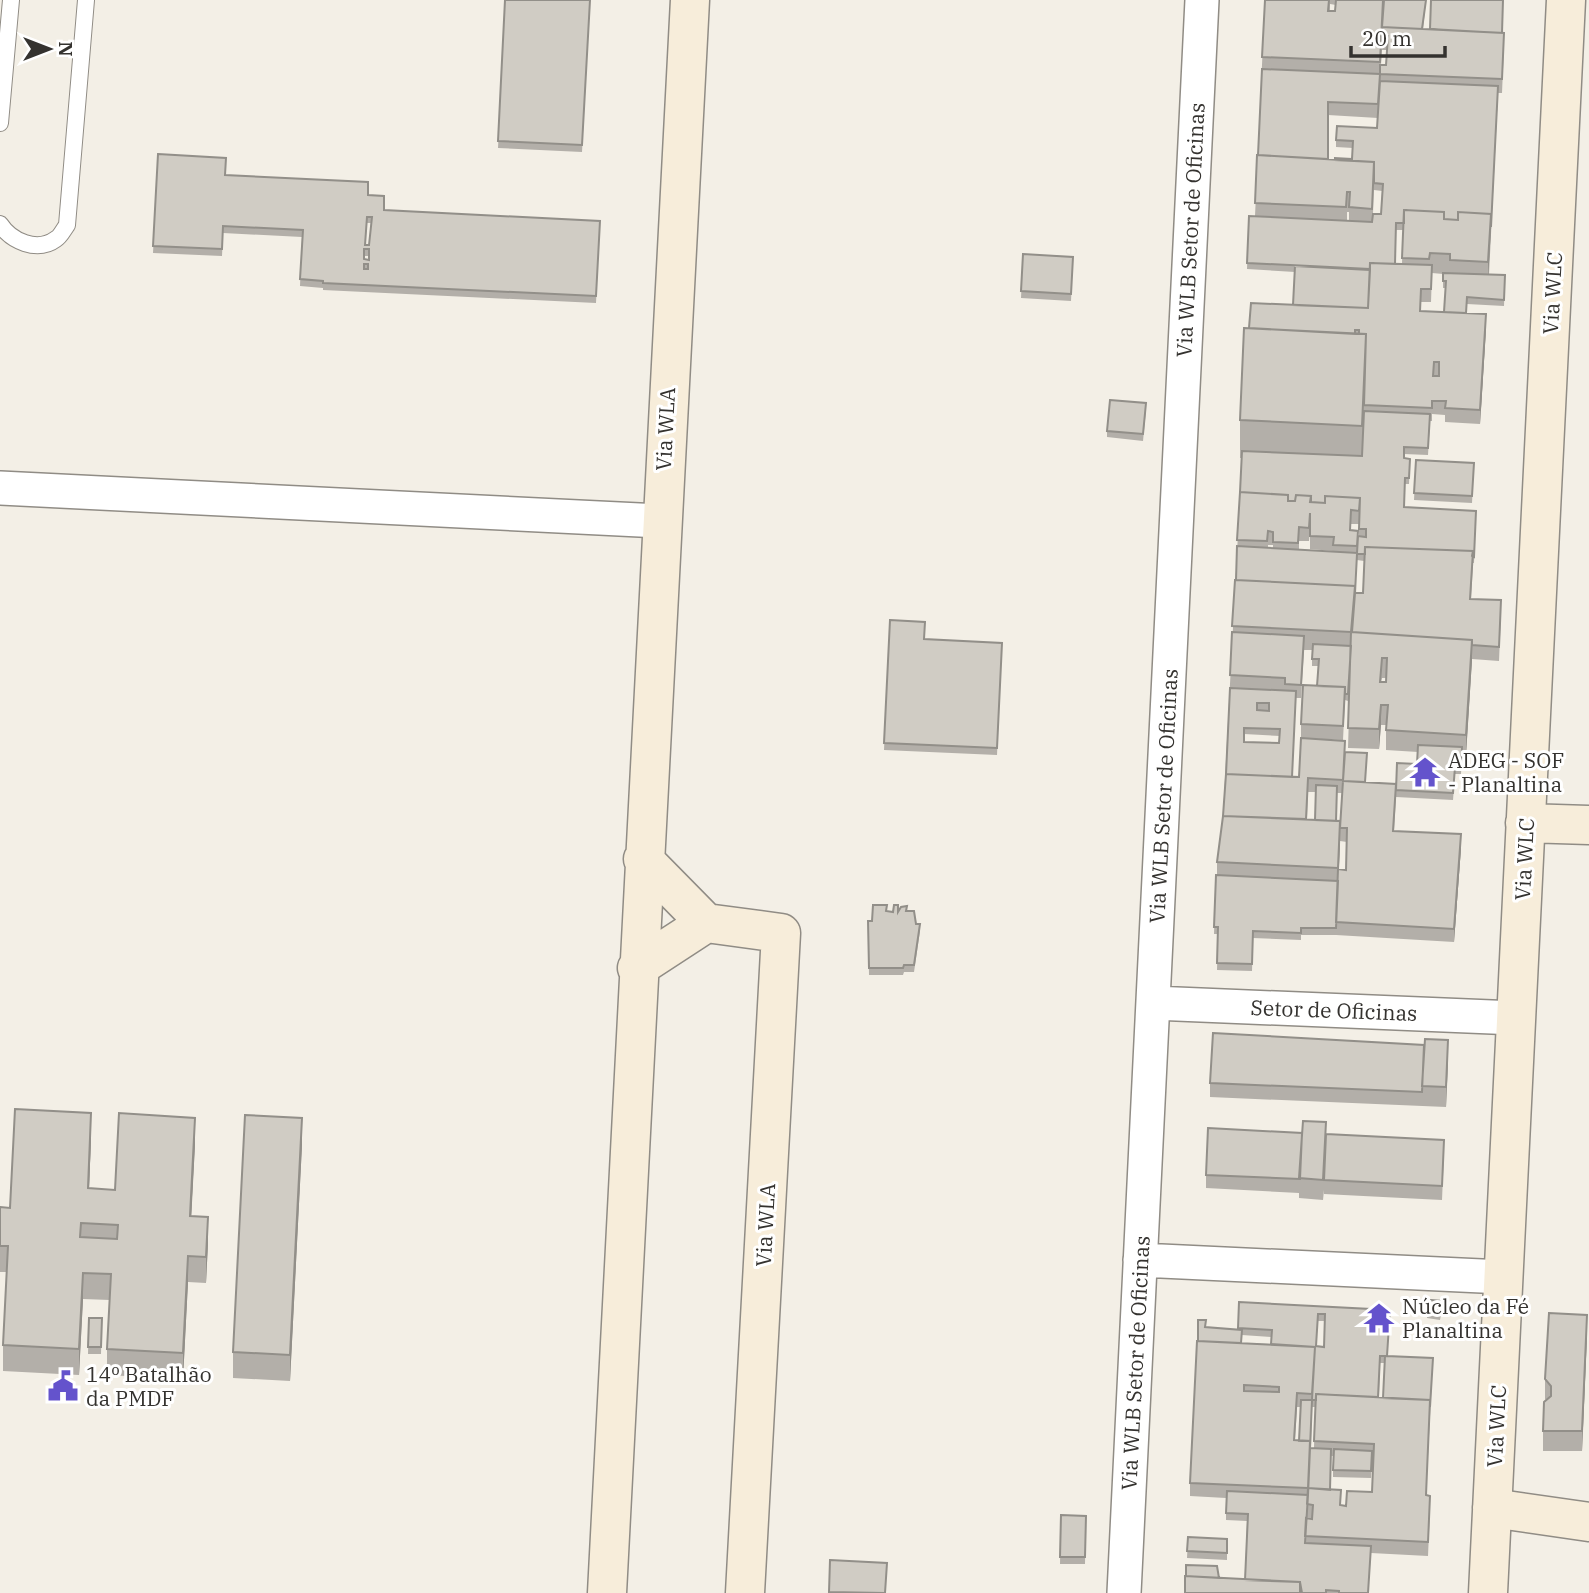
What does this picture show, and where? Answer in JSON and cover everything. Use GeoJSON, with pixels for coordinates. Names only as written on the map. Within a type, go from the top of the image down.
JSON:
{"type":"FeatureCollection","features":[{"type":"Feature","properties":{"kind":"street","name":"Via WLA"},"geometry":{"type":"LineString","coordinates":[[607,1593],[660,521],[690,0]]}},
{"type":"Feature","properties":{"kind":"street","name":"Via WLB Setor de Oficinas"},"geometry":{"type":"LineString","coordinates":[[1124,1593],[1202,0]]}},
{"type":"Feature","properties":{"kind":"street","name":"Via WLC"},"geometry":{"type":"LineString","coordinates":[[1488,1593],[1566,0]]}},
{"type":"Feature","properties":{"kind":"street"},"geometry":{"type":"LineString","coordinates":[[0,488],[660,521]]}},
{"type":"Feature","properties":{"kind":"street"},"geometry":{"type":"LineString","coordinates":[[1525,823],[1589,825]]}},
{"type":"Feature","properties":{"kind":"street"},"geometry":{"type":"LineString","coordinates":[[637,968],[706,923],[643,859]]}},
{"type":"Feature","properties":{"kind":"street","name":"Via WLA"},"geometry":{"type":"LineString","coordinates":[[706,923],[781,933],[745,1593]]}},
{"type":"Feature","properties":{"kind":"street","name":"Setor de Oficinas"},"geometry":{"type":"LineString","coordinates":[[1153,1003],[1516,1018]]}},
{"type":"Feature","properties":{"kind":"street"},"geometry":{"type":"LineString","coordinates":[[1140,1260],[1503,1277]]}},
{"type":"Feature","properties":{"kind":"street"},"geometry":{"type":"LineString","coordinates":[[1492,1508],[1589,1522]]}},
{"type":"Feature","properties":{"kind":"lane"},"geometry":{"type":"LineString","coordinates":[[0,123],[11,0]]}},
{"type":"Feature","properties":{"kind":"lane"},"geometry":{"type":"LineString","coordinates":[[0,224],[15,241],[37,245],[56,240],[67,225],[86,0]]}},
{"type":"Feature","properties":{"kind":"building"},"geometry":{"type":"Polygon","coordinates":[[[505,0],[590,0],[582,145],[498,141],[505,0]]]}},
{"type":"Feature","properties":{"kind":"building"},"geometry":{"type":"Polygon","coordinates":[[[1265,0],[1329,0],[1328,11],[1335,11],[1336,0],[1383,0],[1380,62],[1262,57],[1265,0]]]}},
{"type":"Feature","properties":{"kind":"building"},"geometry":{"type":"Polygon","coordinates":[[[1384,0],[1426,0],[1422,29],[1382,27],[1384,0]]]}},
{"type":"Feature","properties":{"kind":"building"},"geometry":{"type":"Polygon","coordinates":[[[1431,0],[1503,0],[1502,33],[1430,29],[1431,0]]]}},
{"type":"Feature","properties":{"kind":"building"},"geometry":{"type":"Polygon","coordinates":[[[1382,27],[1504,33],[1502,79],[1380,74],[1380,65],[1386,65],[1388,36],[1381,36],[1382,27]]]}},
{"type":"Feature","properties":{"kind":"building"},"geometry":{"type":"Polygon","coordinates":[[[1262,69],[1380,74],[1378,104],[1328,102],[1328,159],[1258,155],[1262,69]]]}},
{"type":"Feature","properties":{"kind":"building"},"geometry":{"type":"Polygon","coordinates":[[[1380,81],[1498,86],[1491,227],[1491,214],[1458,212],[1458,220],[1444,219],[1444,212],[1404,210],[1404,223],[1396,223],[1395,264],[1370,263],[1370,269],[1247,263],[1249,216],[1372,222],[1373,214],[1381,214],[1383,184],[1374,183],[1374,162],[1335,160],[1352,159],[1353,141],[1336,140],[1337,126],[1377,128],[1380,81]]]}},
{"type":"Feature","properties":{"kind":"building"},"geometry":{"type":"Polygon","coordinates":[[[158,154],[226,158],[225,175],[368,182],[368,195],[384,196],[384,210],[600,221],[596,296],[323,283],[300,279],[303,230],[223,226],[222,249],[153,246],[158,154]],[[367,217],[365,245],[369,245],[372,217],[367,217]],[[364,249],[364,259],[369,260],[369,249],[364,249]]]}},
{"type":"Feature","properties":{"kind":"building"},"geometry":{"type":"Polygon","coordinates":[[[1257,155],[1374,162],[1372,209],[1349,207],[1350,192],[1347,192],[1346,207],[1255,203],[1257,155]]]}},
{"type":"Feature","properties":{"kind":"building"},"geometry":{"type":"Polygon","coordinates":[[[1404,210],[1444,212],[1444,219],[1458,220],[1458,212],[1491,214],[1488,262],[1450,260],[1450,254],[1430,253],[1429,259],[1402,258],[1404,210]]]}},
{"type":"Feature","properties":{"kind":"building"},"geometry":{"type":"Polygon","coordinates":[[[1023,254],[1073,257],[1071,294],[1021,291],[1023,254]]]}},
{"type":"Feature","properties":{"kind":"building"},"geometry":{"type":"Polygon","coordinates":[[[1370,263],[1432,265],[1431,289],[1421,289],[1420,311],[1486,314],[1480,410],[1445,408],[1446,401],[1432,401],[1432,408],[1364,405],[1366,334],[1359,334],[1359,330],[1355,330],[1355,334],[1249,328],[1251,303],[1368,308],[1370,263]],[[1434,362],[1433,376],[1439,376],[1439,362],[1434,362]]]}},
{"type":"Feature","properties":{"kind":"building"},"geometry":{"type":"Polygon","coordinates":[[[1295,266],[1370,270],[1368,308],[1293,305],[1295,266]]]}},
{"type":"Feature","properties":{"kind":"building"},"geometry":{"type":"Polygon","coordinates":[[[1443,273],[1505,275],[1504,300],[1467,297],[1466,313],[1444,312],[1446,281],[1443,281],[1443,273]]]}},
{"type":"Feature","properties":{"kind":"building"},"geometry":{"type":"Polygon","coordinates":[[[1244,328],[1366,334],[1362,426],[1240,420],[1244,328]]]}},
{"type":"Feature","properties":{"kind":"building"},"geometry":{"type":"Polygon","coordinates":[[[1110,400],[1146,403],[1143,434],[1107,431],[1110,400]]]}},
{"type":"Feature","properties":{"kind":"building"},"geometry":{"type":"Polygon","coordinates":[[[1364,411],[1430,414],[1428,448],[1404,447],[1404,458],[1410,459],[1409,478],[1405,478],[1404,507],[1476,511],[1474,557],[1473,551],[1365,547],[1365,554],[1357,554],[1355,593],[1355,586],[1236,580],[1237,546],[1357,553],[1358,536],[1366,537],[1366,529],[1359,529],[1360,498],[1325,496],[1325,503],[1311,502],[1311,496],[1296,495],[1295,501],[1288,501],[1288,495],[1240,492],[1242,451],[1362,456],[1364,411]]]}},
{"type":"Feature","properties":{"kind":"building"},"geometry":{"type":"Polygon","coordinates":[[[1416,460],[1474,463],[1472,496],[1414,493],[1416,460]]]}},
{"type":"Feature","properties":{"kind":"building"},"geometry":{"type":"Polygon","coordinates":[[[1240,492],[1288,495],[1288,501],[1295,501],[1296,495],[1311,496],[1310,502],[1325,503],[1325,496],[1360,498],[1359,511],[1351,510],[1350,530],[1358,531],[1357,546],[1333,545],[1334,537],[1310,536],[1310,513],[1309,528],[1299,527],[1298,543],[1273,542],[1273,532],[1268,531],[1267,541],[1237,540],[1240,492]]]}},
{"type":"Feature","properties":{"kind":"building"},"geometry":{"type":"Polygon","coordinates":[[[1365,547],[1473,551],[1470,599],[1501,600],[1499,647],[1472,645],[1472,640],[1352,632],[1355,593],[1363,593],[1365,547]]]}},
{"type":"Feature","properties":{"kind":"building"},"geometry":{"type":"Polygon","coordinates":[[[1235,580],[1355,586],[1351,632],[1232,626],[1235,580]]]}},
{"type":"Feature","properties":{"kind":"building"},"geometry":{"type":"Polygon","coordinates":[[[890,620],[925,622],[924,639],[1002,643],[997,748],[884,743],[890,620]]]}},
{"type":"Feature","properties":{"kind":"building"},"geometry":{"type":"Polygon","coordinates":[[[1232,632],[1304,636],[1301,685],[1285,684],[1285,678],[1230,675],[1232,632]]]}},
{"type":"Feature","properties":{"kind":"building"},"geometry":{"type":"Polygon","coordinates":[[[1351,632],[1472,640],[1466,735],[1386,730],[1388,705],[1381,705],[1379,729],[1348,728],[1351,632]],[[1382,658],[1380,682],[1386,682],[1387,658],[1382,658]]]}},
{"type":"Feature","properties":{"kind":"building"},"geometry":{"type":"Polygon","coordinates":[[[1313,644],[1351,646],[1348,694],[1345,694],[1345,687],[1317,686],[1319,659],[1312,659],[1313,644]]]}},
{"type":"Feature","properties":{"kind":"building"},"geometry":{"type":"Polygon","coordinates":[[[1303,685],[1345,687],[1343,726],[1301,724],[1303,685]]]}},
{"type":"Feature","properties":{"kind":"building"},"geometry":{"type":"Polygon","coordinates":[[[1230,688],[1296,691],[1292,777],[1226,774],[1230,688]],[[1257,703],[1257,710],[1269,711],[1269,703],[1257,703]],[[1244,728],[1244,742],[1279,743],[1280,729],[1244,728]]]}},
{"type":"Feature","properties":{"kind":"building"},"geometry":{"type":"Polygon","coordinates":[[[1301,738],[1345,741],[1343,780],[1308,778],[1306,819],[1223,816],[1226,774],[1299,777],[1301,738]]]}},
{"type":"Feature","properties":{"kind":"building"},"geometry":{"type":"Polygon","coordinates":[[[1418,745],[1462,747],[1461,768],[1455,767],[1453,793],[1396,790],[1397,763],[1417,764],[1418,745]]]}},
{"type":"Feature","properties":{"kind":"building"},"geometry":{"type":"Polygon","coordinates":[[[1345,752],[1367,753],[1365,782],[1343,781],[1345,752]]]}},
{"type":"Feature","properties":{"kind":"building"},"geometry":{"type":"Polygon","coordinates":[[[1343,781],[1396,784],[1393,831],[1461,834],[1454,929],[1336,922],[1338,869],[1346,870],[1347,828],[1340,828],[1343,781]]]}},
{"type":"Feature","properties":{"kind":"building"},"geometry":{"type":"Polygon","coordinates":[[[1316,785],[1337,786],[1336,821],[1315,820],[1316,785]]]}},
{"type":"Feature","properties":{"kind":"building"},"geometry":{"type":"Polygon","coordinates":[[[1223,816],[1340,821],[1338,868],[1217,862],[1223,816]]]}},
{"type":"Feature","properties":{"kind":"building"},"geometry":{"type":"Polygon","coordinates":[[[1216,875],[1338,881],[1336,928],[1301,928],[1301,933],[1253,931],[1252,964],[1217,963],[1218,927],[1214,927],[1216,875]]]}},
{"type":"Feature","properties":{"kind":"building"},"geometry":{"type":"Polygon","coordinates":[[[873,905],[887,905],[886,911],[893,912],[894,905],[898,905],[898,912],[901,907],[907,906],[906,911],[914,911],[916,924],[920,924],[914,965],[904,965],[903,968],[869,968],[868,921],[872,921],[873,905]]]}},
{"type":"Feature","properties":{"kind":"building"},"geometry":{"type":"Polygon","coordinates":[[[1213,1033],[1424,1045],[1422,1092],[1210,1083],[1213,1033]]]}},
{"type":"Feature","properties":{"kind":"building"},"geometry":{"type":"Polygon","coordinates":[[[1425,1039],[1448,1040],[1446,1087],[1422,1086],[1425,1039]]]}},
{"type":"Feature","properties":{"kind":"building"},"geometry":{"type":"Polygon","coordinates":[[[15,1109],[91,1113],[88,1188],[115,1190],[119,1113],[195,1118],[190,1216],[208,1217],[206,1257],[188,1256],[183,1353],[107,1349],[111,1274],[83,1273],[79,1349],[3,1345],[8,1246],[0,1246],[0,1207],[10,1208],[15,1109]],[[81,1223],[80,1237],[117,1239],[118,1225],[81,1223]]]}},
{"type":"Feature","properties":{"kind":"building"},"geometry":{"type":"Polygon","coordinates":[[[245,1115],[302,1118],[290,1355],[233,1352],[245,1115]]]}},
{"type":"Feature","properties":{"kind":"building"},"geometry":{"type":"Polygon","coordinates":[[[1303,1121],[1326,1122],[1323,1180],[1299,1178],[1303,1121]]]}},
{"type":"Feature","properties":{"kind":"building"},"geometry":{"type":"Polygon","coordinates":[[[1208,1128],[1302,1133],[1300,1179],[1206,1175],[1208,1128]]]}},
{"type":"Feature","properties":{"kind":"building"},"geometry":{"type":"Polygon","coordinates":[[[1326,1134],[1444,1140],[1442,1186],[1324,1180],[1326,1134]]]}},
{"type":"Feature","properties":{"kind":"building"},"geometry":{"type":"Polygon","coordinates":[[[1431,1300],[1442,1301],[1440,1313],[1427,1311],[1431,1300]]]}},
{"type":"Feature","properties":{"kind":"building"},"geometry":{"type":"Polygon","coordinates":[[[1239,1302],[1390,1310],[1387,1356],[1433,1358],[1430,1407],[1430,1400],[1383,1398],[1385,1356],[1380,1356],[1378,1397],[1316,1394],[1316,1400],[1312,1400],[1315,1347],[1271,1344],[1272,1330],[1238,1328],[1239,1302]],[[1318,1314],[1316,1346],[1324,1347],[1325,1314],[1318,1314]]]}},
{"type":"Feature","properties":{"kind":"building"},"geometry":{"type":"Polygon","coordinates":[[[1549,1313],[1587,1315],[1582,1431],[1543,1431],[1544,1402],[1551,1396],[1551,1386],[1545,1379],[1549,1313]]]}},
{"type":"Feature","properties":{"kind":"building"},"geometry":{"type":"Polygon","coordinates":[[[89,1318],[102,1318],[101,1347],[88,1347],[89,1318]]]}},
{"type":"Feature","properties":{"kind":"building"},"geometry":{"type":"Polygon","coordinates":[[[1198,1320],[1206,1320],[1205,1327],[1242,1330],[1241,1343],[1198,1341],[1198,1320]]]}},
{"type":"Feature","properties":{"kind":"building"},"geometry":{"type":"Polygon","coordinates":[[[1197,1341],[1315,1347],[1312,1394],[1297,1393],[1294,1440],[1310,1441],[1308,1488],[1190,1483],[1197,1341]],[[1244,1385],[1244,1391],[1279,1392],[1279,1387],[1244,1385]]]}},
{"type":"Feature","properties":{"kind":"building"},"geometry":{"type":"Polygon","coordinates":[[[1316,1394],[1430,1400],[1426,1495],[1430,1496],[1428,1542],[1305,1536],[1306,1518],[1312,1519],[1313,1505],[1307,1504],[1308,1488],[1341,1490],[1340,1505],[1346,1506],[1347,1491],[1372,1492],[1374,1444],[1314,1441],[1316,1394]]]}},
{"type":"Feature","properties":{"kind":"building"},"geometry":{"type":"Polygon","coordinates":[[[1301,1400],[1312,1400],[1310,1448],[1310,1441],[1299,1441],[1301,1400]]]}},
{"type":"Feature","properties":{"kind":"building"},"geometry":{"type":"Polygon","coordinates":[[[1310,1448],[1331,1449],[1330,1490],[1308,1488],[1310,1448]]]}},
{"type":"Feature","properties":{"kind":"building"},"geometry":{"type":"Polygon","coordinates":[[[1334,1449],[1372,1451],[1371,1471],[1333,1470],[1334,1449]]]}},
{"type":"Feature","properties":{"kind":"building"},"geometry":{"type":"Polygon","coordinates":[[[1227,1491],[1308,1495],[1305,1543],[1371,1546],[1368,1593],[1326,1590],[1326,1593],[1302,1593],[1300,1582],[1245,1580],[1248,1514],[1226,1513],[1227,1491]]]}},
{"type":"Feature","properties":{"kind":"building"},"geometry":{"type":"Polygon","coordinates":[[[1061,1515],[1086,1516],[1085,1557],[1060,1557],[1061,1515]]]}},
{"type":"Feature","properties":{"kind":"building"},"geometry":{"type":"Polygon","coordinates":[[[1188,1537],[1227,1539],[1227,1553],[1187,1551],[1188,1537]]]}},
{"type":"Feature","properties":{"kind":"building"},"geometry":{"type":"Polygon","coordinates":[[[830,1560],[887,1563],[885,1593],[829,1592],[830,1560]]]}},
{"type":"Feature","properties":{"kind":"building"},"geometry":{"type":"Polygon","coordinates":[[[1186,1565],[1217,1566],[1219,1578],[1186,1576],[1186,1565]]]}},
{"type":"Feature","properties":{"kind":"building"},"geometry":{"type":"Polygon","coordinates":[[[1185,1576],[1300,1582],[1300,1593],[1185,1593],[1185,1576]]]}},
{"type":"Feature","properties":{"kind":"place","name":"ADEG - SOF - Planaltina"},"geometry":{"type":"Point","coordinates":[1425,772]}},
{"type":"Feature","properties":{"kind":"place","name":"Núcleo da Fé Planaltina"},"geometry":{"type":"Point","coordinates":[1379,1318]}},
{"type":"Feature","properties":{"kind":"place","name":"14º Batalhão da PMDF"},"geometry":{"type":"Point","coordinates":[63,1386]}}]}
